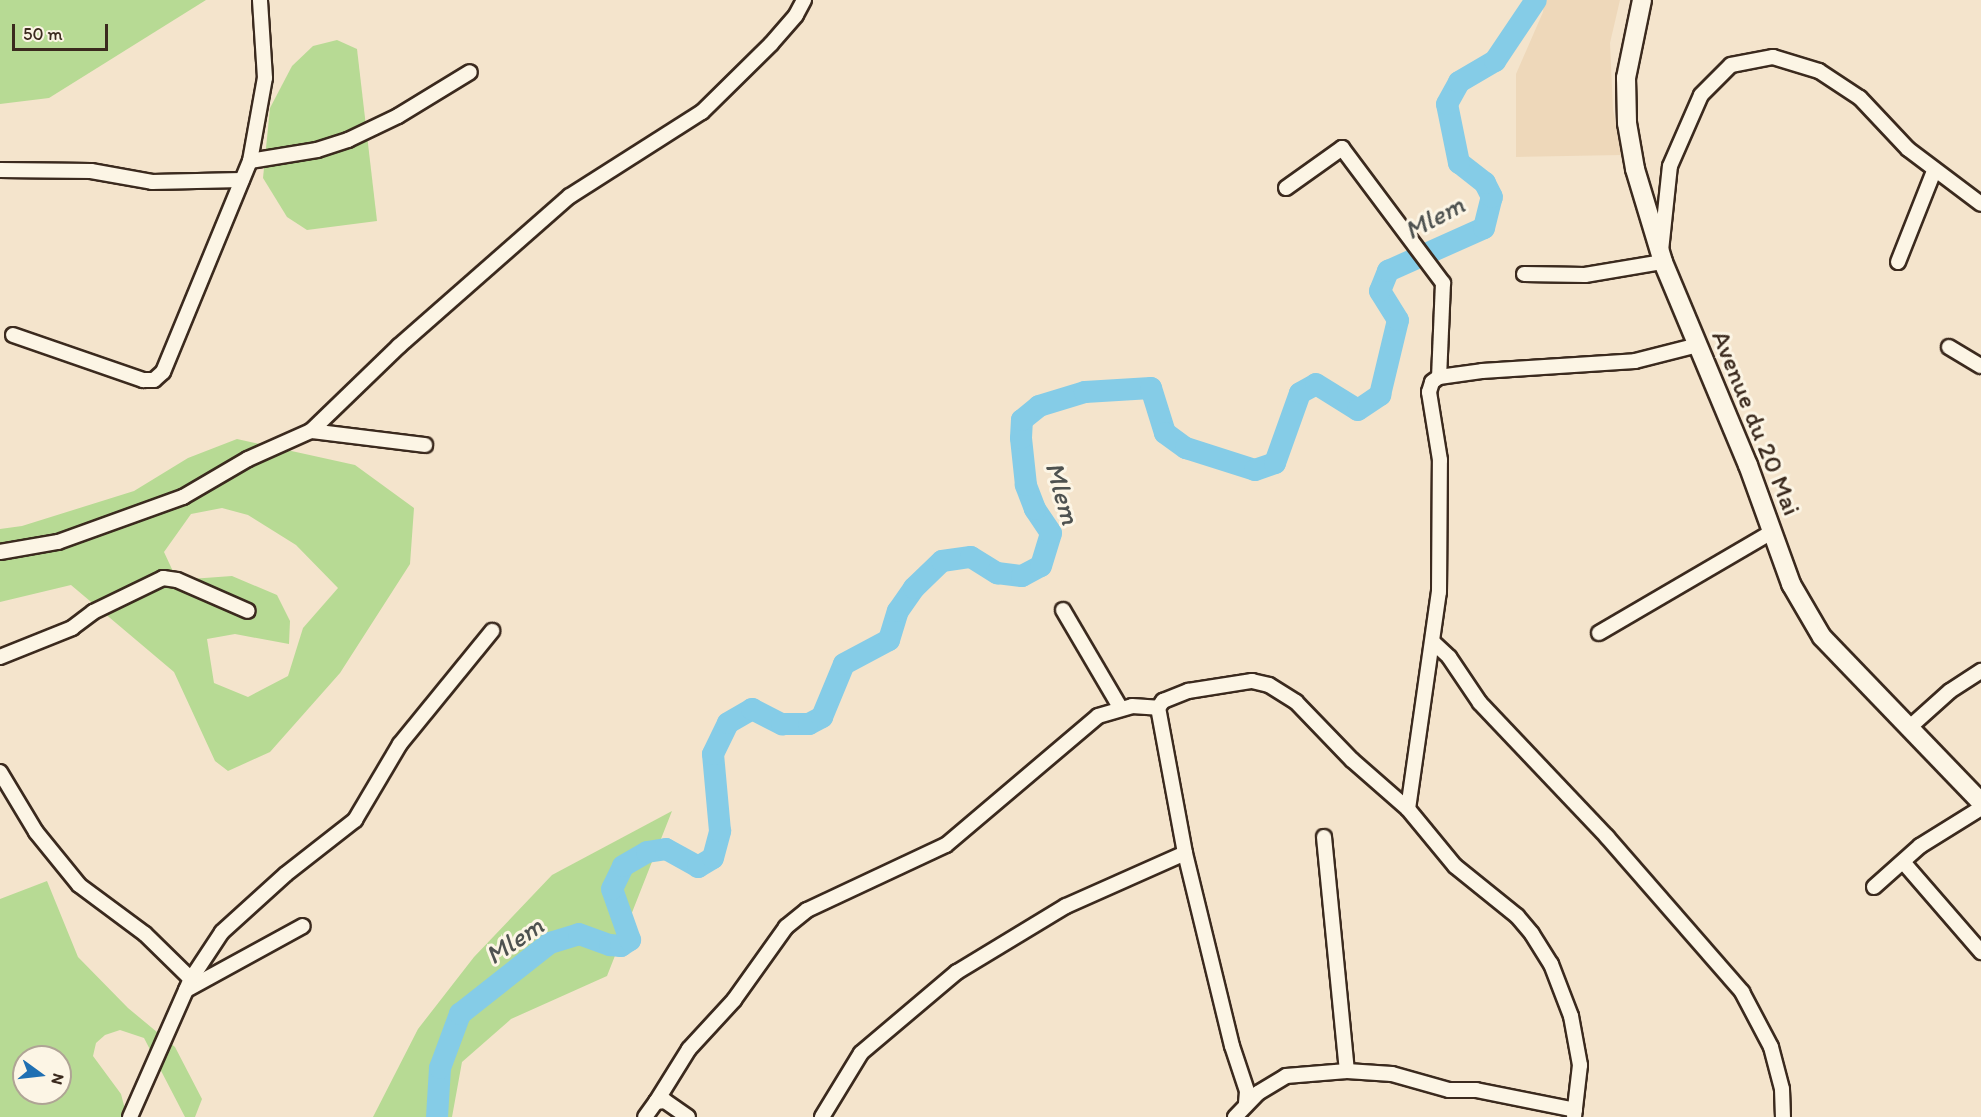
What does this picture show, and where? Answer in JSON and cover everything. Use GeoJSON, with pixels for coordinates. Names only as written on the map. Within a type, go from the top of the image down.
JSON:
{"type":"FeatureCollection","features":[{"type":"Feature","properties":{"kind":"main road","name":"Avenue du 20 Mai"},"geometry":{"type":"LineString","coordinates":[[1642,0],[1628,56],[1627,123],[1635,169],[1662,258],[1791,584],[1822,637],[1859,680],[1911,726],[1981,802]]}},
{"type":"Feature","properties":{"kind":"street"},"geometry":{"type":"LineString","coordinates":[[13,335],[154,380],[162,372],[250,161],[266,78],[260,0]]}},
{"type":"Feature","properties":{"kind":"street"},"geometry":{"type":"LineString","coordinates":[[0,552],[58,542],[183,497],[248,459],[311,431],[399,346],[570,196],[702,112],[796,15],[804,0]]}},
{"type":"Feature","properties":{"kind":"street"},"geometry":{"type":"LineString","coordinates":[[1524,274],[1585,275],[1662,258],[1671,166],[1682,132],[1701,95],[1731,65],[1773,57],[1819,71],[1860,98],[1934,171],[1981,204]]}},
{"type":"Feature","properties":{"kind":"street"},"geometry":{"type":"LineString","coordinates":[[250,161],[317,150],[348,140],[398,116],[470,72]]}},
{"type":"Feature","properties":{"kind":"street"},"geometry":{"type":"LineString","coordinates":[[1286,189],[1342,148],[1443,283],[1439,377]]}},
{"type":"Feature","properties":{"kind":"street"},"geometry":{"type":"LineString","coordinates":[[0,170],[91,171],[152,182],[242,180]]}},
{"type":"Feature","properties":{"kind":"street"},"geometry":{"type":"LineString","coordinates":[[1898,262],[1934,171]]}},
{"type":"Feature","properties":{"kind":"street"},"geometry":{"type":"LineString","coordinates":[[1408,809],[1433,642],[1442,519],[1440,460],[1429,392],[1432,382],[1439,377],[1635,361],[1698,345]]}},
{"type":"Feature","properties":{"kind":"street"},"geometry":{"type":"LineString","coordinates":[[1950,347],[1981,366]]}},
{"type":"Feature","properties":{"kind":"street"},"geometry":{"type":"LineString","coordinates":[[311,431],[425,445]]}},
{"type":"Feature","properties":{"kind":"street"},"geometry":{"type":"LineString","coordinates":[[1599,633],[1772,532]]}},
{"type":"Feature","properties":{"kind":"street"},"geometry":{"type":"LineString","coordinates":[[0,657],[72,628],[102,607],[163,578],[177,580],[248,611]]}},
{"type":"Feature","properties":{"kind":"street"},"geometry":{"type":"LineString","coordinates":[[1063,610],[1120,707]]}},
{"type":"Feature","properties":{"kind":"street"},"geometry":{"type":"LineString","coordinates":[[130,1117],[189,984],[222,933],[286,874],[355,820],[400,744],[492,631]]}},
{"type":"Feature","properties":{"kind":"street"},"geometry":{"type":"LineString","coordinates":[[1433,642],[1449,657],[1480,703],[1607,837],[1742,992],[1771,1047],[1782,1089],[1783,1117]]}},
{"type":"Feature","properties":{"kind":"street"},"geometry":{"type":"LineString","coordinates":[[1911,726],[1950,691],[1981,671]]}},
{"type":"Feature","properties":{"kind":"street"},"geometry":{"type":"LineString","coordinates":[[1235,1117],[1246,1103],[1286,1076],[1347,1071],[1392,1074],[1449,1090],[1476,1090],[1575,1113],[1580,1065],[1576,1038],[1551,964],[1518,916],[1455,866],[1408,809],[1352,760],[1296,702],[1269,685],[1252,681],[1208,687],[1163,701],[1158,708],[1185,853],[1232,1046],[1247,1091],[1246,1103]]}},
{"type":"Feature","properties":{"kind":"street"},"geometry":{"type":"LineString","coordinates":[[645,1117],[676,1066],[734,1000],[793,921],[845,890],[902,869],[946,845],[1098,716],[1120,707],[1158,708]]}},
{"type":"Feature","properties":{"kind":"street"},"geometry":{"type":"LineString","coordinates":[[0,772],[36,832],[80,885],[145,934],[189,984]]}},
{"type":"Feature","properties":{"kind":"street"},"geometry":{"type":"LineString","coordinates":[[1874,887],[1904,863],[1920,846],[1981,808]]}},
{"type":"Feature","properties":{"kind":"street"},"geometry":{"type":"LineString","coordinates":[[1324,837],[1347,1071]]}},
{"type":"Feature","properties":{"kind":"street"},"geometry":{"type":"LineString","coordinates":[[822,1117],[861,1053],[957,972],[1066,906],[1185,853]]}},
{"type":"Feature","properties":{"kind":"street"},"geometry":{"type":"LineString","coordinates":[[1904,863],[1981,952]]}},
{"type":"Feature","properties":{"kind":"street"},"geometry":{"type":"LineString","coordinates":[[189,984],[303,926]]}},
{"type":"Feature","properties":{"kind":"street"},"geometry":{"type":"LineString","coordinates":[[656,1102],[664,1101],[688,1117]]}},
{"type":"Feature","properties":{"kind":"shaded area"},"geometry":{"type":"Polygon","coordinates":[[[1544,0],[1620,0],[1610,43],[1613,110],[1623,155],[1516,157],[1516,74],[1543,12],[1544,0]]]}},
{"type":"Feature","properties":{"kind":"green space"},"geometry":{"type":"Polygon","coordinates":[[[0,0],[206,0],[49,98],[0,104],[0,0]]]}},
{"type":"Feature","properties":{"kind":"green space"},"geometry":{"type":"Polygon","coordinates":[[[337,40],[357,49],[377,221],[307,230],[287,217],[263,178],[270,108],[292,66],[313,46],[337,40]]]}},
{"type":"Feature","properties":{"kind":"green space"},"geometry":{"type":"Polygon","coordinates":[[[237,439],[355,465],[414,508],[410,564],[340,673],[270,752],[228,771],[215,761],[174,672],[71,585],[0,602],[0,529],[22,526],[134,491],[188,458],[237,439]],[[222,508],[191,514],[164,552],[177,580],[232,576],[277,595],[290,621],[289,644],[235,634],[207,639],[214,683],[248,697],[288,676],[303,628],[338,588],[296,545],[248,515],[222,508]]]}},
{"type":"Feature","properties":{"kind":"green space"},"geometry":{"type":"Polygon","coordinates":[[[672,811],[607,976],[511,1019],[462,1062],[452,1117],[373,1117],[418,1029],[474,957],[552,875],[672,811]]]}},
{"type":"Feature","properties":{"kind":"green space"},"geometry":{"type":"Polygon","coordinates":[[[47,881],[78,957],[128,1008],[175,1047],[202,1099],[195,1117],[185,1117],[144,1038],[120,1030],[105,1035],[96,1043],[93,1056],[121,1094],[127,1117],[0,1117],[0,899],[47,881]]]}},
{"type":"Feature","properties":{"kind":"waterway","name":"Mlem"},"geometry":{"type":"LineString","coordinates":[[437,1117],[440,1068],[460,1014],[550,943],[579,934],[610,945],[621,946],[630,940],[612,889],[623,866],[647,852],[666,849],[698,867],[713,858],[720,831],[713,754],[728,723],[752,709],[782,724],[809,724],[822,717],[844,664],[889,640],[898,611],[914,588],[942,561],[971,557],[997,573],[1022,576],[1041,566],[1051,533],[1035,509],[1026,485],[1021,438],[1022,420],[1039,406],[1085,392],[1151,388],[1165,433],[1186,448],[1255,470],[1275,463],[1300,393],[1316,384],[1358,410],[1380,395],[1398,320],[1380,291],[1388,271],[1484,228],[1492,197],[1485,183],[1459,163],[1447,104],[1459,82],[1495,61],[1536,0]]}}]}
